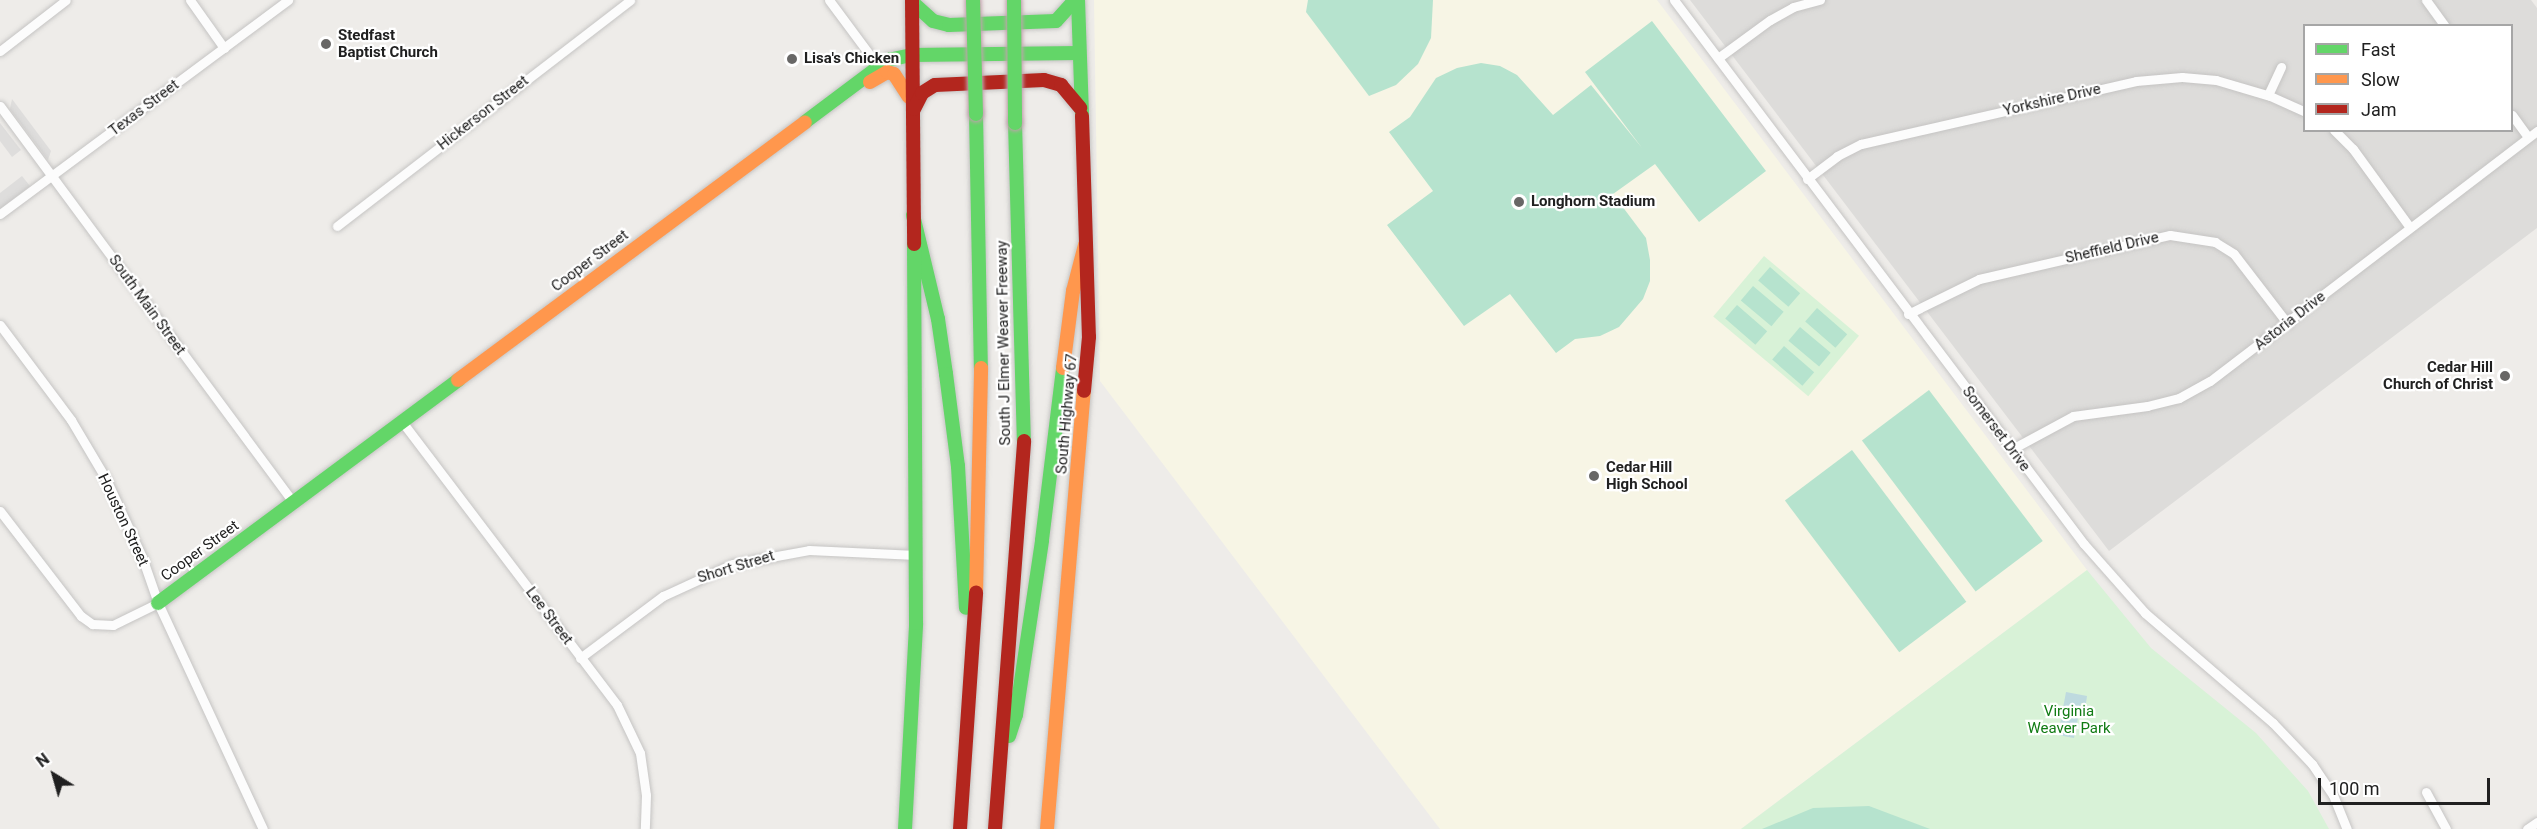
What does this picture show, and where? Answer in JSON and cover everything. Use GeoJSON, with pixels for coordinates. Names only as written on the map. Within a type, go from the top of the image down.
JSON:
{"type":"FeatureCollection","features":[{"type":"Feature","properties":{"kind":"main road","name":"South J Elmer Weaver Freeway"},"geometry":{"type":"LineString","coordinates":[[960,829],[973,656],[982,432],[973,0]]}},
{"type":"Feature","properties":{"kind":"main road","name":"South J Elmer Weaver Freeway"},"geometry":{"type":"LineString","coordinates":[[995,829],[1025,430],[1015,123],[1014,0]]}},
{"type":"Feature","properties":{"kind":"main road"},"geometry":{"type":"LineString","coordinates":[[912,1],[933,21],[949,25],[1056,21],[1076,0]]}},
{"type":"Feature","properties":{"kind":"main road","name":"South Highway 67"},"geometry":{"type":"LineString","coordinates":[[1047,829],[1089,337],[1076,0]]}},
{"type":"Feature","properties":{"kind":"main road"},"geometry":{"type":"LineString","coordinates":[[905,829],[914,693],[916,555],[912,1]]}},
{"type":"Feature","properties":{"kind":"main road","name":"Cooper Street"},"geometry":{"type":"LineString","coordinates":[[158,603],[403,423],[878,66],[895,57],[911,55],[1079,53]]}},
{"type":"Feature","properties":{"kind":"main road"},"geometry":{"type":"LineString","coordinates":[[810,118],[832,110],[887,72],[904,85],[913,111]]}},
{"type":"Feature","properties":{"kind":"main road"},"geometry":{"type":"LineString","coordinates":[[913,111],[922,93],[935,85],[1044,80],[1061,85],[1080,108]]}},
{"type":"Feature","properties":{"kind":"main road"},"geometry":{"type":"LineString","coordinates":[[913,215],[938,319],[957,454],[964,593],[973,656]]}},
{"type":"Feature","properties":{"kind":"main road"},"geometry":{"type":"LineString","coordinates":[[1000,760],[1016,715],[1074,291],[1085,245]]}},
{"type":"Feature","properties":{"kind":"street"},"geometry":{"type":"LineString","coordinates":[[0,51],[66,0]]}},
{"type":"Feature","properties":{"kind":"street"},"geometry":{"type":"LineString","coordinates":[[190,0],[224,48]]}},
{"type":"Feature","properties":{"kind":"street","name":"Texas Street"},"geometry":{"type":"LineString","coordinates":[[0,214],[288,0]]}},
{"type":"Feature","properties":{"kind":"street","name":"Hickerson Street"},"geometry":{"type":"LineString","coordinates":[[337,225],[630,0]]}},
{"type":"Feature","properties":{"kind":"street"},"geometry":{"type":"LineString","coordinates":[[829,0],[878,66]]}},
{"type":"Feature","properties":{"kind":"street","name":"Somerset Drive"},"geometry":{"type":"LineString","coordinates":[[1674,0],[1908,314],[2084,544],[2145,613],[2273,723],[2312,764],[2333,795],[2347,829]]}},
{"type":"Feature","properties":{"kind":"street"},"geometry":{"type":"LineString","coordinates":[[1718,58],[1770,20],[1793,7],[1820,0]]}},
{"type":"Feature","properties":{"kind":"street"},"geometry":{"type":"LineString","coordinates":[[2426,0],[2444,24]]}},
{"type":"Feature","properties":{"kind":"street"},"geometry":{"type":"LineString","coordinates":[[2268,95],[2281,67]]}},
{"type":"Feature","properties":{"kind":"street","name":"Yorkshire Drive"},"geometry":{"type":"LineString","coordinates":[[1807,179],[1837,156],[1861,144],[2136,81],[2182,77],[2216,80],[2268,95],[2303,111]]}},
{"type":"Feature","properties":{"kind":"street","name":"South Main Street"},"geometry":{"type":"LineString","coordinates":[[0,106],[294,503]]}},
{"type":"Feature","properties":{"kind":"street"},"geometry":{"type":"LineString","coordinates":[[2513,118],[2528,137]]}},
{"type":"Feature","properties":{"kind":"street","name":"Astoria Drive"},"geometry":{"type":"LineString","coordinates":[[2012,449],[2073,416],[2147,406],[2179,398],[2210,381],[2288,324],[2409,226],[2537,131]]}},
{"type":"Feature","properties":{"kind":"street"},"geometry":{"type":"LineString","coordinates":[[2336,132],[2353,150],[2409,226]]}},
{"type":"Feature","properties":{"kind":"street","name":"Sheffield Drive"},"geometry":{"type":"LineString","coordinates":[[1908,314],[1979,279],[2170,235],[2215,242],[2234,254],[2288,324]]}},
{"type":"Feature","properties":{"kind":"street","name":"Houston Street"},"geometry":{"type":"LineString","coordinates":[[0,325],[71,420],[106,479],[142,557],[158,603],[263,829]]}},
{"type":"Feature","properties":{"kind":"street","name":"Lee Street"},"geometry":{"type":"LineString","coordinates":[[403,423],[617,705],[634,734],[646,795],[645,829]]}},
{"type":"Feature","properties":{"kind":"street"},"geometry":{"type":"LineString","coordinates":[[0,511],[81,616],[92,624],[113,625],[158,603]]}},
{"type":"Feature","properties":{"kind":"street","name":"Short Street"},"geometry":{"type":"LineString","coordinates":[[580,658],[663,596],[733,564],[809,550],[916,555]]}},
{"type":"Feature","properties":{"kind":"street"},"geometry":{"type":"LineString","coordinates":[[2426,792],[2446,829]]}},
{"type":"Feature","properties":{"kind":"street"},"geometry":{"type":"LineString","coordinates":[[2528,829],[2537,822]]}},
{"type":"Feature","properties":{"kind":"shaded area","name":"Cedar Hill High School"},"geometry":{"type":"Polygon","coordinates":[[[1094,0],[1657,0],[2087,570],[1741,829],[1440,829],[1100,381],[1094,0]]]}},
{"type":"Feature","properties":{"kind":"shaded area"},"geometry":{"type":"Polygon","coordinates":[[[1690,0],[2531,0],[2537,8],[2537,228],[2109,551],[1690,0]]]}},
{"type":"Feature","properties":{"kind":"shaded area"},"geometry":{"type":"Polygon","coordinates":[[[12,99],[51,151],[48,160],[10,109],[12,99]]]}},
{"type":"Feature","properties":{"kind":"shaded area"},"geometry":{"type":"Polygon","coordinates":[[[0,123],[21,150],[12,157],[0,141],[0,123]]]}},
{"type":"Feature","properties":{"kind":"shaded area"},"geometry":{"type":"Polygon","coordinates":[[[22,176],[30,186],[0,209],[0,193],[22,176]]]}},
{"type":"Feature","properties":{"kind":"green space"},"geometry":{"type":"Polygon","coordinates":[[[1308,0],[1433,0],[1431,38],[1418,64],[1396,85],[1369,96],[1306,12],[1308,0]]]}},
{"type":"Feature","properties":{"kind":"green space","name":"Longhorn Stadium"},"geometry":{"type":"Polygon","coordinates":[[[1652,21],[1766,171],[1699,222],[1655,164],[1613,194],[1646,238],[1650,260],[1650,281],[1643,299],[1619,327],[1600,336],[1575,339],[1556,353],[1510,294],[1464,326],[1387,225],[1433,191],[1389,132],[1410,117],[1436,78],[1457,68],[1481,63],[1500,66],[1517,75],[1553,115],[1591,85],[1642,148],[1585,72],[1652,21]]]}},
{"type":"Feature","properties":{"kind":"green space"},"geometry":{"type":"Polygon","coordinates":[[[1764,256],[1859,336],[1808,396],[1713,317],[1764,256]]]}},
{"type":"Feature","properties":{"kind":"green space"},"geometry":{"type":"Polygon","coordinates":[[[1770,267],[1800,293],[1788,307],[1758,281],[1770,267]]]}},
{"type":"Feature","properties":{"kind":"green space"},"geometry":{"type":"Polygon","coordinates":[[[1753,286],[1784,312],[1771,326],[1741,301],[1753,286]]]}},
{"type":"Feature","properties":{"kind":"green space"},"geometry":{"type":"Polygon","coordinates":[[[1737,305],[1767,331],[1755,345],[1725,319],[1737,305]]]}},
{"type":"Feature","properties":{"kind":"green space"},"geometry":{"type":"Polygon","coordinates":[[[1817,308],[1847,334],[1835,348],[1805,322],[1817,308]]]}},
{"type":"Feature","properties":{"kind":"green space"},"geometry":{"type":"Polygon","coordinates":[[[1800,327],[1831,353],[1819,367],[1788,341],[1800,327]]]}},
{"type":"Feature","properties":{"kind":"green space"},"geometry":{"type":"Polygon","coordinates":[[[1784,346],[1814,372],[1802,386],[1772,360],[1784,346]]]}},
{"type":"Feature","properties":{"kind":"green space"},"geometry":{"type":"Polygon","coordinates":[[[1929,390],[2043,541],[1976,591],[1862,441],[1929,390]]]}},
{"type":"Feature","properties":{"kind":"green space"},"geometry":{"type":"Polygon","coordinates":[[[1852,450],[1966,602],[1899,652],[1785,501],[1852,450]]]}},
{"type":"Feature","properties":{"kind":"green space","name":"Virginia Weaver Park"},"geometry":{"type":"Polygon","coordinates":[[[2087,570],[2151,648],[2256,733],[2308,791],[2329,829],[1741,829],[2087,570]]]}},
{"type":"Feature","properties":{"kind":"green space"},"geometry":{"type":"Polygon","coordinates":[[[1869,806],[1930,829],[1762,829],[1813,808],[1869,806]]]}},
{"type":"Feature","properties":{"kind":"water"},"geometry":{"type":"Polygon","coordinates":[[[2066,692],[2087,696],[2086,703],[2081,703],[2074,738],[2058,735],[2066,692]]]}},
{"type":"Feature","properties":{"kind":"traffic: fast"},"geometry":{"type":"LineString","coordinates":[[973,0],[976,114]]}},
{"type":"Feature","properties":{"kind":"traffic: fast"},"geometry":{"type":"LineString","coordinates":[[1014,0],[1015,123]]}},
{"type":"Feature","properties":{"kind":"traffic: fast"},"geometry":{"type":"LineString","coordinates":[[912,2],[933,21],[949,25],[1056,21],[1075,0]]}},
{"type":"Feature","properties":{"kind":"traffic: fast"},"geometry":{"type":"LineString","coordinates":[[1078,0],[1082,116]]}},
{"type":"Feature","properties":{"kind":"traffic: fast"},"geometry":{"type":"LineString","coordinates":[[805,122],[888,60],[911,55],[1079,53]]}},
{"type":"Feature","properties":{"kind":"traffic: fast"},"geometry":{"type":"LineString","coordinates":[[976,114],[981,368]]}},
{"type":"Feature","properties":{"kind":"traffic: fast"},"geometry":{"type":"LineString","coordinates":[[1015,123],[1024,441]]}},
{"type":"Feature","properties":{"kind":"traffic: fast"},"geometry":{"type":"LineString","coordinates":[[913,215],[938,319],[946,374],[958,466],[966,608]]}},
{"type":"Feature","properties":{"kind":"traffic: fast"},"geometry":{"type":"LineString","coordinates":[[905,829],[916,623],[914,244]]}},
{"type":"Feature","properties":{"kind":"traffic: fast"},"geometry":{"type":"LineString","coordinates":[[1009,736],[1016,715],[1042,540],[1063,368]]}},
{"type":"Feature","properties":{"kind":"traffic: fast"},"geometry":{"type":"LineString","coordinates":[[158,603],[458,380]]}},
{"type":"Feature","properties":{"kind":"traffic: slow"},"geometry":{"type":"LineString","coordinates":[[870,82],[887,72],[894,74],[909,97]]}},
{"type":"Feature","properties":{"kind":"traffic: slow"},"geometry":{"type":"LineString","coordinates":[[458,380],[805,122]]}},
{"type":"Feature","properties":{"kind":"traffic: slow"},"geometry":{"type":"LineString","coordinates":[[1063,368],[1073,291],[1085,245]]}},
{"type":"Feature","properties":{"kind":"traffic: slow"},"geometry":{"type":"LineString","coordinates":[[976,593],[981,368]]}},
{"type":"Feature","properties":{"kind":"traffic: slow"},"geometry":{"type":"LineString","coordinates":[[1047,829],[1084,391]]}},
{"type":"Feature","properties":{"kind":"traffic: jam"},"geometry":{"type":"LineString","coordinates":[[912,0],[914,244]]}},
{"type":"Feature","properties":{"kind":"traffic: jam"},"geometry":{"type":"LineString","coordinates":[[914,109],[922,93],[935,85],[1044,80],[1061,85],[1080,108]]}},
{"type":"Feature","properties":{"kind":"traffic: jam"},"geometry":{"type":"LineString","coordinates":[[1082,116],[1089,337],[1084,391]]}},
{"type":"Feature","properties":{"kind":"traffic: jam"},"geometry":{"type":"LineString","coordinates":[[995,829],[1024,441]]}},
{"type":"Feature","properties":{"kind":"traffic: jam"},"geometry":{"type":"LineString","coordinates":[[960,829],[976,593]]}},
{"type":"Feature","properties":{"kind":"place","name":"Stedfast Baptist Church"},"geometry":{"type":"Point","coordinates":[326,44]}},
{"type":"Feature","properties":{"kind":"place","name":"Lisa's Chicken"},"geometry":{"type":"Point","coordinates":[792,59]}},
{"type":"Feature","properties":{"kind":"place","name":"Longhorn Stadium"},"geometry":{"type":"Point","coordinates":[1519,202]}},
{"type":"Feature","properties":{"kind":"place","name":"Cedar Hill Church of Christ"},"geometry":{"type":"Point","coordinates":[2505,376]}},
{"type":"Feature","properties":{"kind":"place","name":"Cedar Hill High School"},"geometry":{"type":"Point","coordinates":[1594,476]}}]}
